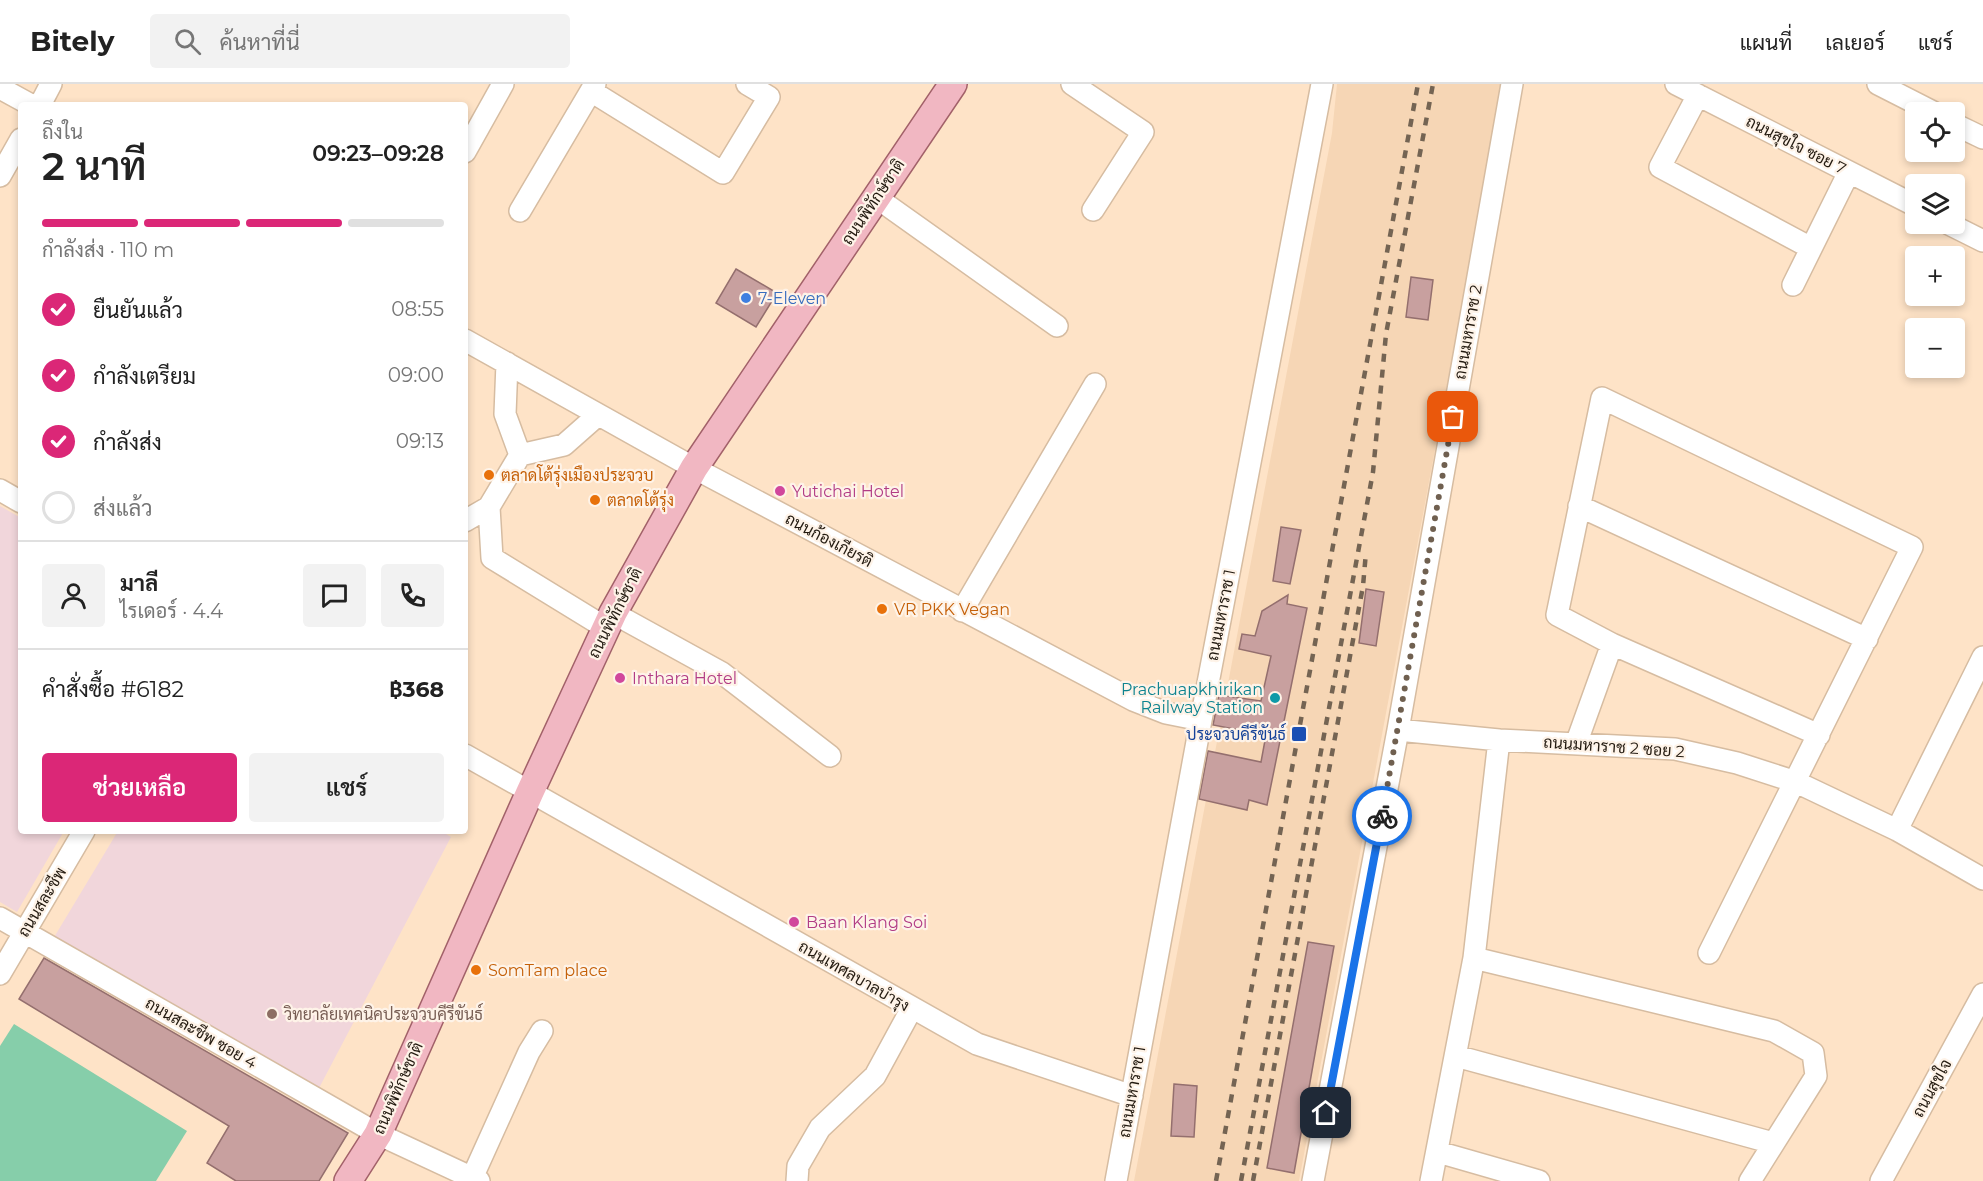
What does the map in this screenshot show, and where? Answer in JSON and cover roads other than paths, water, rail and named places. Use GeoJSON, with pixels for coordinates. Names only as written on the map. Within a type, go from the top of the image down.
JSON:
{"type":"FeatureCollection","features":[{"type":"Feature","properties":{"kind":"main road","name":"ถนนพิทักษ์ชาติ"},"geometry":{"type":"LineString","coordinates":[[348,1181],[378,1134],[530,792],[610,620],[694,468],[952,84]]}},
{"type":"Feature","properties":{"kind":"street"},"geometry":{"type":"LineString","coordinates":[[42,102],[51,84]]}},
{"type":"Feature","properties":{"kind":"street"},"geometry":{"type":"LineString","coordinates":[[468,147],[503,84]]}},
{"type":"Feature","properties":{"kind":"street"},"geometry":{"type":"LineString","coordinates":[[520,211],[593,88],[723,173],[769,97],[747,84]]}},
{"type":"Feature","properties":{"kind":"street"},"geometry":{"type":"LineString","coordinates":[[1072,84],[1143,132],[1093,210]]}},
{"type":"Feature","properties":{"kind":"street","name":"ถนนมหาราช 1"},"geometry":{"type":"LineString","coordinates":[[1116,1181],[1322,84]]}},
{"type":"Feature","properties":{"kind":"street","name":"ถนนมหาราช 2"},"geometry":{"type":"LineString","coordinates":[[1313,1181],[1398,730],[1512,84]]}},
{"type":"Feature","properties":{"kind":"street","name":"ถนนสุขใจ ซอย 7"},"geometry":{"type":"LineString","coordinates":[[1676,84],[1905,200]]}},
{"type":"Feature","properties":{"kind":"street"},"geometry":{"type":"LineString","coordinates":[[1878,84],[1913,102]]}},
{"type":"Feature","properties":{"kind":"street"},"geometry":{"type":"LineString","coordinates":[[0,88],[26,102]]}},
{"type":"Feature","properties":{"kind":"street"},"geometry":{"type":"LineString","coordinates":[[1698,95],[1660,167],[1811,248]]}},
{"type":"Feature","properties":{"kind":"street"},"geometry":{"type":"LineString","coordinates":[[1965,129],[1983,138]]}},
{"type":"Feature","properties":{"kind":"street"},"geometry":{"type":"LineString","coordinates":[[0,176],[18,144]]}},
{"type":"Feature","properties":{"kind":"street"},"geometry":{"type":"LineString","coordinates":[[1793,285],[1849,172]]}},
{"type":"Feature","properties":{"kind":"street"},"geometry":{"type":"LineString","coordinates":[[877,198],[1057,326]]}},
{"type":"Feature","properties":{"kind":"street"},"geometry":{"type":"LineString","coordinates":[[1965,232],[1983,241]]}},
{"type":"Feature","properties":{"kind":"street","name":"ถนนก้องเกียรติ"},"geometry":{"type":"LineString","coordinates":[[468,342],[694,468],[1133,700],[1166,713],[1201,720]]}},
{"type":"Feature","properties":{"kind":"street"},"geometry":{"type":"LineString","coordinates":[[507,363],[505,414],[520,455]]}},
{"type":"Feature","properties":{"kind":"street"},"geometry":{"type":"LineString","coordinates":[[963,611],[1095,384]]}},
{"type":"Feature","properties":{"kind":"street"},"geometry":{"type":"LineString","coordinates":[[1709,953],[1796,782],[1912,547],[1602,398],[1557,615],[1612,644],[1819,735]]}},
{"type":"Feature","properties":{"kind":"street"},"geometry":{"type":"LineString","coordinates":[[468,519],[489,507],[520,455],[564,445],[598,415]]}},
{"type":"Feature","properties":{"kind":"street"},"geometry":{"type":"LineString","coordinates":[[0,490],[18,500]]}},
{"type":"Feature","properties":{"kind":"street"},"geometry":{"type":"LineString","coordinates":[[1580,506],[1867,639]]}},
{"type":"Feature","properties":{"kind":"street"},"geometry":{"type":"LineString","coordinates":[[489,507],[492,558],[610,620],[722,673],[830,756]]}},
{"type":"Feature","properties":{"kind":"street"},"geometry":{"type":"LineString","coordinates":[[1576,744],[1612,644]]}},
{"type":"Feature","properties":{"kind":"street"},"geometry":{"type":"LineString","coordinates":[[1897,830],[1983,657]]}},
{"type":"Feature","properties":{"kind":"street","name":"ถนนมหาราช 2 ซอย 2"},"geometry":{"type":"LineString","coordinates":[[1398,730],[1499,740],[1675,749],[1737,763],[1796,782],[1897,830],[1983,879]]}},
{"type":"Feature","properties":{"kind":"street"},"geometry":{"type":"LineString","coordinates":[[1431,1181],[1474,958],[1499,740]]}},
{"type":"Feature","properties":{"kind":"street","name":"ถนนเทศลบาลบำรุง"},"geometry":{"type":"LineString","coordinates":[[468,757],[977,1044],[1132,1096]]}},
{"type":"Feature","properties":{"kind":"street","name":"ถนนสละชีพ"},"geometry":{"type":"LineString","coordinates":[[0,974],[82,834]]}},
{"type":"Feature","properties":{"kind":"street","name":"ถนนสละชีพ ซอย 4"},"geometry":{"type":"LineString","coordinates":[[0,918],[378,1134],[476,1179]]}},
{"type":"Feature","properties":{"kind":"street"},"geometry":{"type":"LineString","coordinates":[[1474,958],[1774,1031],[1813,1053],[1816,1076],[1750,1181]]}},
{"type":"Feature","properties":{"kind":"street","name":"ถนนสุขใจ"},"geometry":{"type":"LineString","coordinates":[[1881,1181],[1983,994]]}},
{"type":"Feature","properties":{"kind":"street"},"geometry":{"type":"LineString","coordinates":[[797,1181],[798,1166],[820,1128],[875,1076],[912,1008]]}},
{"type":"Feature","properties":{"kind":"street"},"geometry":{"type":"LineString","coordinates":[[476,1179],[529,1052],[542,1031]]}},
{"type":"Feature","properties":{"kind":"street"},"geometry":{"type":"LineString","coordinates":[[1456,1056],[1773,1143]]}},
{"type":"Feature","properties":{"kind":"street"},"geometry":{"type":"LineString","coordinates":[[1438,1152],[1539,1181]]}},
{"type":"Feature","properties":{"kind":"railway"},"geometry":{"type":"LineString","coordinates":[[1216,1181],[1418,84]]}},
{"type":"Feature","properties":{"kind":"railway"},"geometry":{"type":"LineString","coordinates":[[1241,1181],[1373,472],[1386,334],[1433,84]]}},
{"type":"Feature","properties":{"kind":"railway"},"geometry":{"type":"LineString","coordinates":[[1253,1181],[1363,586],[1366,552]]}},
{"type":"Feature","properties":{"kind":"place","name":"7-Eleven"},"geometry":{"type":"Point","coordinates":[746,298]}},
{"type":"Feature","properties":{"kind":"place","name":"ตลาดโต้รุ่งเมืองประจวบ"},"geometry":{"type":"Point","coordinates":[489,475]}},
{"type":"Feature","properties":{"kind":"place","name":"Yutichai Hotel"},"geometry":{"type":"Point","coordinates":[780,491]}},
{"type":"Feature","properties":{"kind":"place","name":"ตลาดโต้รุ่ง"},"geometry":{"type":"Point","coordinates":[595,500]}},
{"type":"Feature","properties":{"kind":"place","name":"VR PKK Vegan"},"geometry":{"type":"Point","coordinates":[882,609]}},
{"type":"Feature","properties":{"kind":"place","name":"Inthara Hotel"},"geometry":{"type":"Point","coordinates":[620,678]}},
{"type":"Feature","properties":{"kind":"place","name":"Prachuapkhirikan Railway Station"},"geometry":{"type":"Point","coordinates":[1275,698]}},
{"type":"Feature","properties":{"kind":"place","name":"ประจวบคีรีขันธ์"},"geometry":{"type":"Point","coordinates":[1299,734]}},
{"type":"Feature","properties":{"kind":"place","name":"Baan Klang Soi"},"geometry":{"type":"Point","coordinates":[794,922]}},
{"type":"Feature","properties":{"kind":"place","name":"SomTam place"},"geometry":{"type":"Point","coordinates":[476,970]}},
{"type":"Feature","properties":{"kind":"place","name":"วิทยาลัยเทคนิคประจวบคีรีขันธ์"},"geometry":{"type":"Point","coordinates":[272,1014]}}]}
